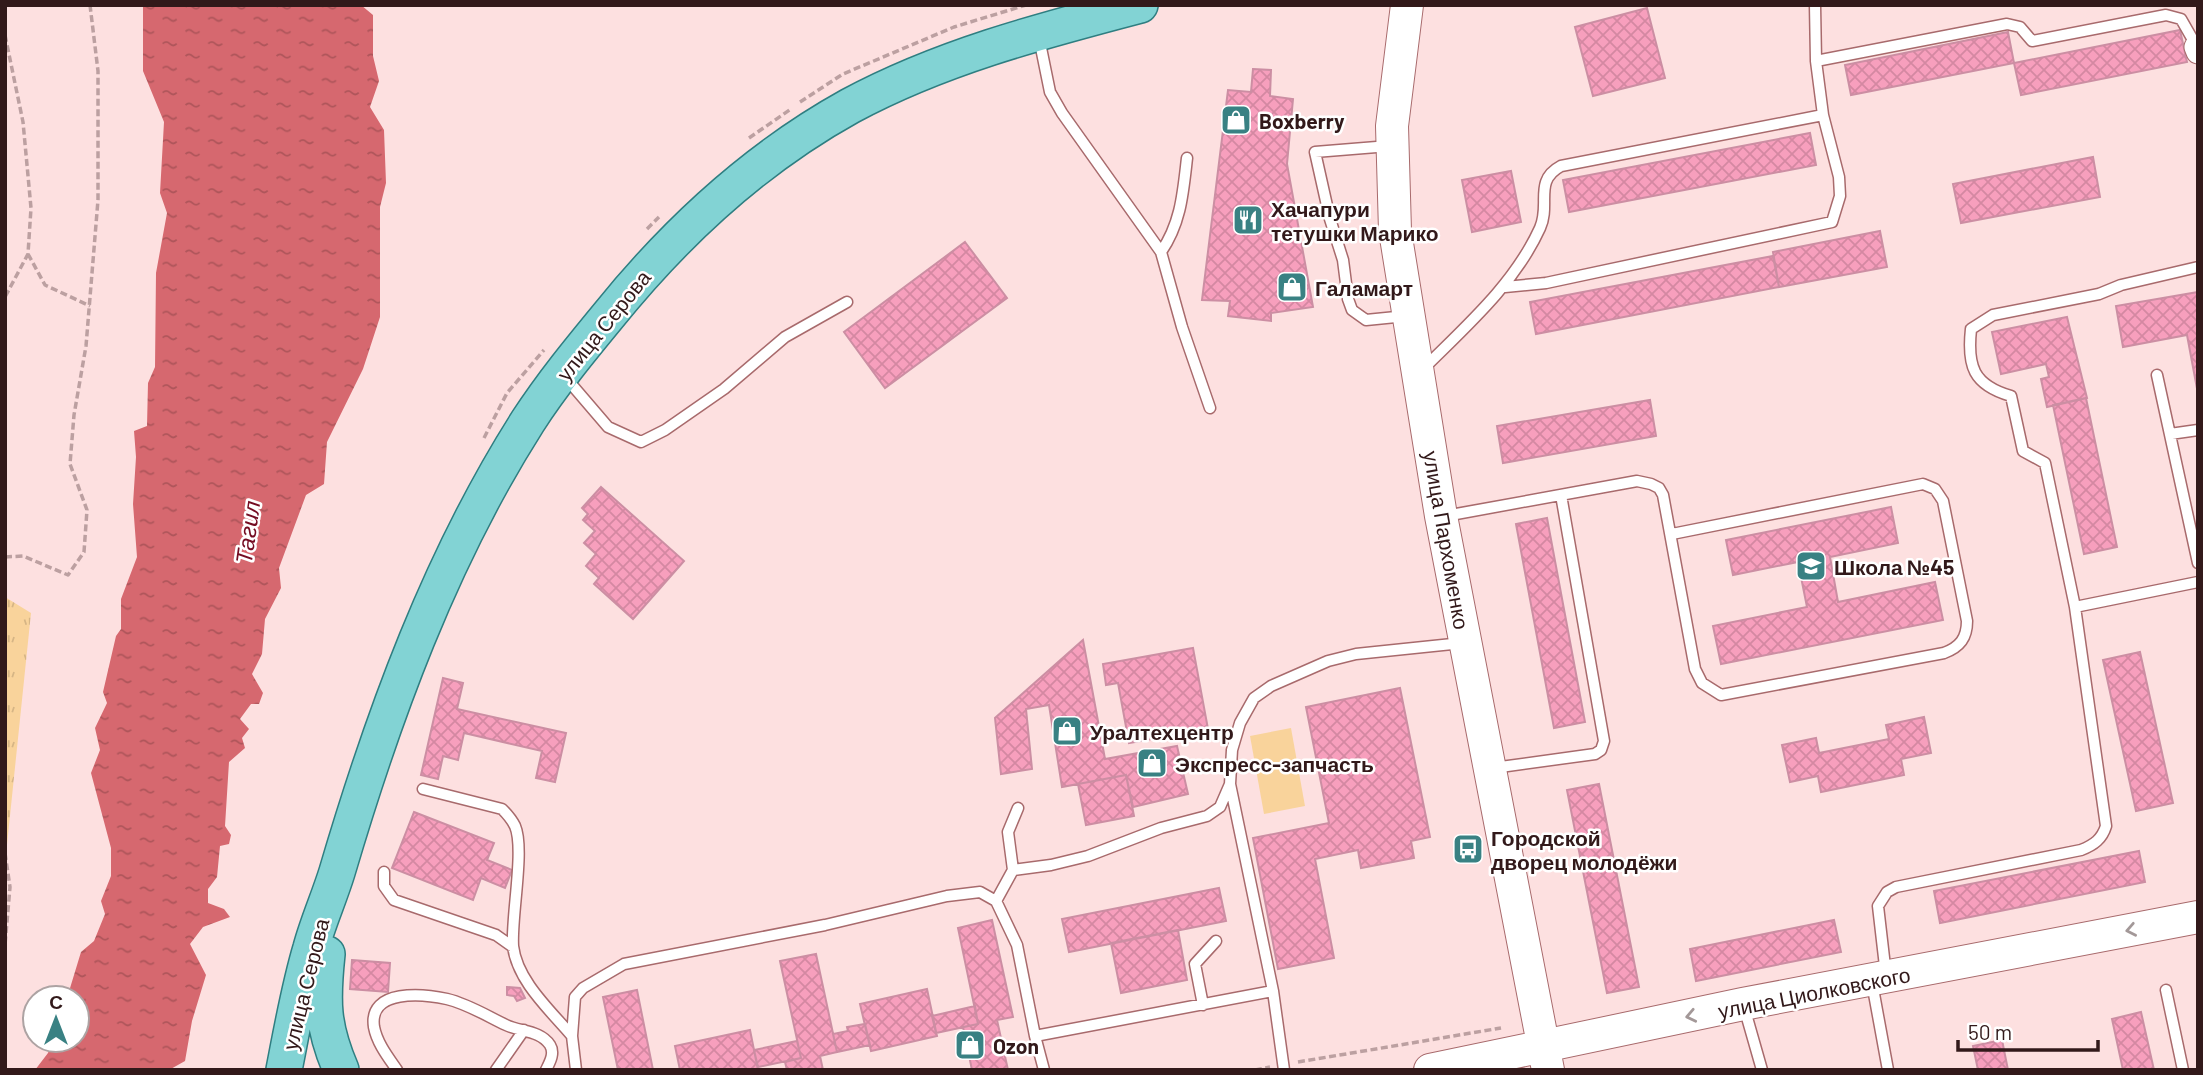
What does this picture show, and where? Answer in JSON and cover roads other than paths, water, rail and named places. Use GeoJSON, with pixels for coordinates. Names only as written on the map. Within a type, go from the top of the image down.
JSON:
{"type":"FeatureCollection","features":[{"type":"Feature","properties":{"kind":"main road","name":"улица Серова"},"geometry":{"type":"LineString","coordinates":[[284,1070],[311,949],[379,738],[428,613],[459,545],[503,464],[562,374],[663,252],[729,190],[767,159],[850,106],[1032,19],[1140,5]]}},
{"type":"Feature","properties":{"kind":"main road","name":"улица Пархоменко"},"geometry":{"type":"LineString","coordinates":[[1407,5],[1392,146],[1395,231],[1420,372],[1441,516],[1544,1045]]}},
{"type":"Feature","properties":{"kind":"main road","name":"улица Серова"},"geometry":{"type":"LineString","coordinates":[[329,899],[331,918],[323,994],[324,1021],[341,1070]]}},
{"type":"Feature","properties":{"kind":"main road","name":"улица Циолковского"},"geometry":{"type":"LineString","coordinates":[[1430,1070],[1743,1004],[2198,917]]}},
{"type":"Feature","properties":{"kind":"lane"},"geometry":{"type":"LineString","coordinates":[[1504,286],[1546,282],[1832,222],[1840,196],[1839,177],[1823,115],[1816,61],[1815,5]]}},
{"type":"Feature","properties":{"kind":"lane"},"geometry":{"type":"LineString","coordinates":[[1816,61],[2000,25],[2020,27],[2032,41],[2166,15],[2181,19],[2186,24],[2197,48]]}},
{"type":"Feature","properties":{"kind":"lane"},"geometry":{"type":"LineString","coordinates":[[1032,19],[1050,92],[1062,113],[1161,252],[1182,327],[1210,408]]}},
{"type":"Feature","properties":{"kind":"lane"},"geometry":{"type":"LineString","coordinates":[[1420,372],[1504,286],[1540,227],[1544,211],[1544,186],[1554,169],[1823,115]]}},
{"type":"Feature","properties":{"kind":"lane"},"geometry":{"type":"LineString","coordinates":[[1392,146],[1315,152],[1330,219],[1339,245],[1352,310],[1366,320],[1410,315]]}},
{"type":"Feature","properties":{"kind":"lane"},"geometry":{"type":"LineString","coordinates":[[1161,252],[1170,239],[1181,212],[1187,158]]}},
{"type":"Feature","properties":{"kind":"lane"},"geometry":{"type":"LineString","coordinates":[[1888,1070],[1879,979],[1878,906],[1887,892],[1896,887],[2081,850],[2097,842],[2106,826],[2076,607],[2045,463],[2023,451],[2011,396],[1994,391],[1977,378],[1969,353],[1971,329],[1993,315],[2099,294],[2122,285],[2198,267]]}},
{"type":"Feature","properties":{"kind":"lane"},"geometry":{"type":"LineString","coordinates":[[562,374],[608,427],[641,442],[664,430],[724,388],[785,337],[847,302]]}},
{"type":"Feature","properties":{"kind":"lane"},"geometry":{"type":"LineString","coordinates":[[2157,374],[2198,563]]}},
{"type":"Feature","properties":{"kind":"lane"},"geometry":{"type":"LineString","coordinates":[[2171,434],[2198,430]]}},
{"type":"Feature","properties":{"kind":"lane"},"geometry":{"type":"LineString","coordinates":[[1441,516],[1637,481],[1659,488],[1672,534],[1695,669],[1702,683],[1721,695],[1944,653],[1955,649],[1966,634],[1966,621],[1943,501],[1935,489],[1923,484],[1672,534]]}},
{"type":"Feature","properties":{"kind":"lane"},"geometry":{"type":"LineString","coordinates":[[1490,769],[1595,754],[1601,750],[1604,741],[1561,495]]}},
{"type":"Feature","properties":{"kind":"lane"},"geometry":{"type":"LineString","coordinates":[[2076,607],[2198,582]]}},
{"type":"Feature","properties":{"kind":"lane"},"geometry":{"type":"LineString","coordinates":[[1283,1067],[1273,991],[1230,784],[1232,750],[1240,723],[1254,698],[1271,687],[1328,661],[1356,654],[1465,643]]}},
{"type":"Feature","properties":{"kind":"lane"},"geometry":{"type":"LineString","coordinates":[[1013,870],[1088,856],[1161,828],[1207,816],[1220,807],[1230,784]]}},
{"type":"Feature","properties":{"kind":"lane"},"geometry":{"type":"LineString","coordinates":[[423,789],[502,809],[516,828],[518,837],[513,947],[534,991],[572,1036]]}},
{"type":"Feature","properties":{"kind":"lane"},"geometry":{"type":"LineString","coordinates":[[996,901],[1013,870],[1008,832],[1018,808]]}},
{"type":"Feature","properties":{"kind":"lane"},"geometry":{"type":"LineString","coordinates":[[384,872],[384,886],[394,900],[496,935],[513,947]]}},
{"type":"Feature","properties":{"kind":"lane"},"geometry":{"type":"LineString","coordinates":[[576,1070],[572,1036],[575,997],[583,988],[624,964],[825,925],[947,896],[980,892],[996,901],[1017,945],[1044,1070]]}},
{"type":"Feature","properties":{"kind":"lane"},"geometry":{"type":"LineString","coordinates":[[1203,1005],[1195,964],[1216,941]]}},
{"type":"Feature","properties":{"kind":"lane"},"geometry":{"type":"LineString","coordinates":[[2166,990],[2183,1070]]}},
{"type":"Feature","properties":{"kind":"lane"},"geometry":{"type":"LineString","coordinates":[[1035,1036],[1273,991]]}},
{"type":"Feature","properties":{"kind":"lane"},"geometry":{"type":"LineString","coordinates":[[397,1070],[377,1037],[374,1019],[388,999],[402,994],[448,999],[509,1027],[534,1032],[550,1045],[551,1060],[546,1070]]}},
{"type":"Feature","properties":{"kind":"lane"},"geometry":{"type":"LineString","coordinates":[[1743,1004],[1762,1070]]}},
{"type":"Feature","properties":{"kind":"lane"},"geometry":{"type":"LineString","coordinates":[[496,1070],[524,1030]]}},
{"type":"Feature","properties":{"kind":"water","name":"Тагил"},"geometry":{"type":"Polygon","coordinates":[[[143,5],[361,5],[373,15],[373,56],[379,81],[370,107],[384,130],[386,183],[380,207],[380,317],[363,369],[327,442],[324,484],[306,495],[279,568],[281,588],[265,619],[262,654],[252,674],[263,693],[259,704],[251,704],[240,719],[249,729],[242,738],[245,748],[229,762],[225,826],[231,835],[229,844],[220,846],[217,877],[208,889],[208,903],[224,909],[230,917],[203,927],[190,944],[206,975],[192,1021],[185,1061],[169,1070],[35,1070],[47,1054],[91,1054],[91,984],[71,984],[81,952],[94,941],[105,914],[101,901],[111,876],[111,848],[91,773],[100,750],[95,728],[107,703],[103,692],[116,636],[121,629],[121,599],[137,557],[133,504],[136,457],[134,431],[147,426],[148,383],[155,367],[156,273],[167,213],[160,193],[164,122],[143,71],[143,5]]]}},
{"type":"Feature","properties":{"kind":"place","name":"Boxberry"},"geometry":{"type":"Point","coordinates":[1236,120]}},
{"type":"Feature","properties":{"kind":"place","name":"Хачапури тетушки Марико"},"geometry":{"type":"Point","coordinates":[1248,220]}},
{"type":"Feature","properties":{"kind":"place","name":"Галамарт"},"geometry":{"type":"Point","coordinates":[1292,287]}},
{"type":"Feature","properties":{"kind":"place","name":"Школа №45"},"geometry":{"type":"Point","coordinates":[1811,566]}},
{"type":"Feature","properties":{"kind":"place","name":"Уралтехцентр"},"geometry":{"type":"Point","coordinates":[1067,731]}},
{"type":"Feature","properties":{"kind":"place","name":"Экспресс-запчасть"},"geometry":{"type":"Point","coordinates":[1152,763]}},
{"type":"Feature","properties":{"kind":"place","name":"Городской дворец молодёжи"},"geometry":{"type":"Point","coordinates":[1468,849]}},
{"type":"Feature","properties":{"kind":"place","name":"Ozon"},"geometry":{"type":"Point","coordinates":[970,1045]}}]}
